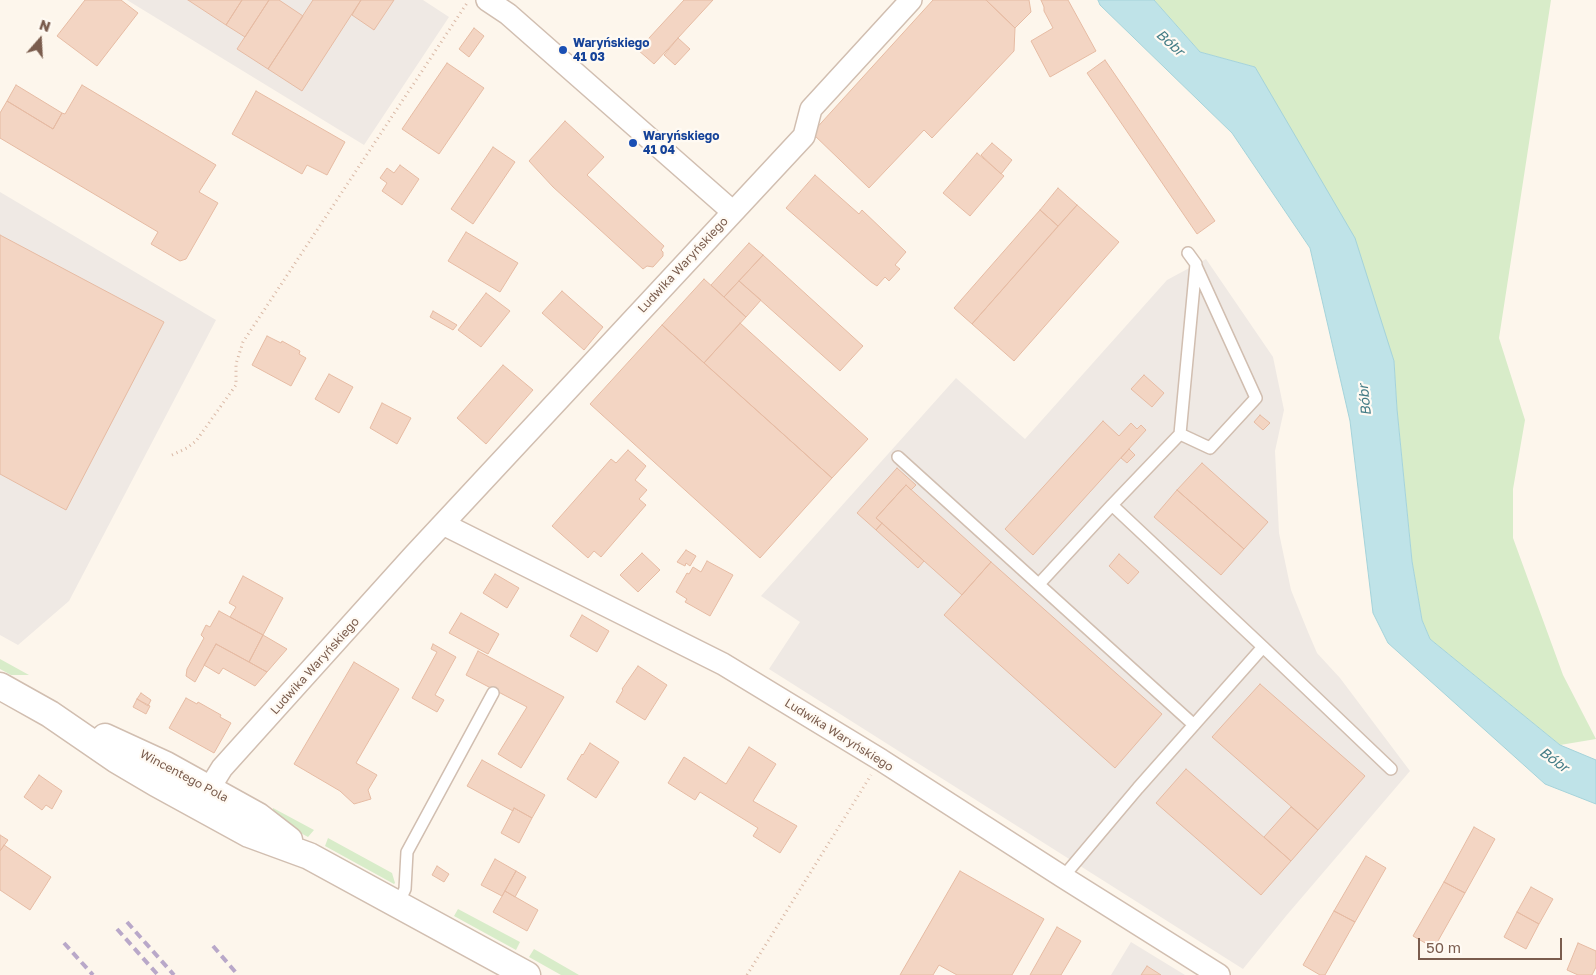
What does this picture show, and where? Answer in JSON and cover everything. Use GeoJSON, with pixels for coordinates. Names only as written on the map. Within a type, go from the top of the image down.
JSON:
{"type":"FeatureCollection","features":[{"type":"Feature","properties":{"kind":"street"},"geometry":{"type":"LineString","coordinates":[[487,0],[508,14],[733,212]]}},
{"type":"Feature","properties":{"kind":"street","name":"Ludwika Waryńskiego"},"geometry":{"type":"LineString","coordinates":[[209,789],[222,768],[443,524],[804,136],[811,109],[911,0]]}},
{"type":"Feature","properties":{"kind":"street","name":"Ludwika Waryńskiego"},"geometry":{"type":"LineString","coordinates":[[443,524],[723,664],[881,760],[1219,975]]}},
{"type":"Feature","properties":{"kind":"street","name":"Wincentego Pola"},"geometry":{"type":"LineString","coordinates":[[0,686],[50,714],[117,760],[249,834],[309,856],[528,975]]}},
{"type":"Feature","properties":{"kind":"street","name":"Wincentego Pola"},"geometry":{"type":"LineString","coordinates":[[50,714],[138,751],[209,789],[258,816],[309,856]]}},
{"type":"Feature","properties":{"kind":"street"},"geometry":{"type":"LineString","coordinates":[[182,797],[193,797],[209,789]]}},
{"type":"Feature","properties":{"kind":"lane"},"geometry":{"type":"LineString","coordinates":[[1180,434],[1210,448],[1256,398],[1196,264],[1188,253]]}},
{"type":"Feature","properties":{"kind":"lane"},"geometry":{"type":"LineString","coordinates":[[1039,584],[1180,434],[1196,264]]}},
{"type":"Feature","properties":{"kind":"lane"},"geometry":{"type":"LineString","coordinates":[[898,457],[1194,725]]}},
{"type":"Feature","properties":{"kind":"lane"},"geometry":{"type":"LineString","coordinates":[[1112,505],[1391,768]]}},
{"type":"Feature","properties":{"kind":"lane"},"geometry":{"type":"LineString","coordinates":[[1063,877],[1263,647]]}},
{"type":"Feature","properties":{"kind":"lane"},"geometry":{"type":"LineString","coordinates":[[398,904],[405,889],[407,852],[493,693]]}},
{"type":"Feature","properties":{"kind":"path"},"geometry":{"type":"LineString","coordinates":[[172,455],[187,448],[196,441],[236,385],[236,364],[243,342],[470,0]]}},
{"type":"Feature","properties":{"kind":"path"},"geometry":{"type":"LineString","coordinates":[[747,975],[881,760]]}},
{"type":"Feature","properties":{"kind":"shaded area"},"geometry":{"type":"Polygon","coordinates":[[[127,0],[423,0],[449,17],[364,145],[127,0]]]}},
{"type":"Feature","properties":{"kind":"shaded area"},"geometry":{"type":"Polygon","coordinates":[[[0,192],[216,320],[69,601],[18,645],[0,635],[0,192]]]}},
{"type":"Feature","properties":{"kind":"shaded area"},"geometry":{"type":"Polygon","coordinates":[[[1206,259],[1273,357],[1284,410],[1275,451],[1279,533],[1291,590],[1317,653],[1340,678],[1410,771],[1243,969],[769,669],[800,622],[761,596],[956,378],[1025,439],[1167,280],[1206,259]]]}},
{"type":"Feature","properties":{"kind":"shaded area"},"geometry":{"type":"Polygon","coordinates":[[[1131,942],[1185,975],[1111,975],[1131,942]]]}},
{"type":"Feature","properties":{"kind":"green space"},"geometry":{"type":"Polygon","coordinates":[[[1154,0],[1551,0],[1499,338],[1525,420],[1513,489],[1513,538],[1563,675],[1596,739],[1560,745],[1430,639],[1422,620],[1412,561],[1394,361],[1255,67],[1200,52],[1154,0]]]}},
{"type":"Feature","properties":{"kind":"green space"},"geometry":{"type":"Polygon","coordinates":[[[0,659],[29,675],[11,675],[0,669],[0,659]]]}},
{"type":"Feature","properties":{"kind":"green space"},"geometry":{"type":"Polygon","coordinates":[[[273,808],[314,830],[308,837],[273,818],[273,808]]]}},
{"type":"Feature","properties":{"kind":"green space"},"geometry":{"type":"Polygon","coordinates":[[[328,838],[392,873],[395,883],[325,846],[328,838]]]}},
{"type":"Feature","properties":{"kind":"green space"},"geometry":{"type":"Polygon","coordinates":[[[458,909],[520,942],[516,950],[454,916],[458,909]]]}},
{"type":"Feature","properties":{"kind":"green space"},"geometry":{"type":"Polygon","coordinates":[[[534,949],[579,975],[561,975],[529,957],[534,949]]]}},
{"type":"Feature","properties":{"kind":"water","name":"Bóbr"},"geometry":{"type":"Polygon","coordinates":[[[1098,0],[1154,0],[1200,52],[1255,67],[1355,238],[1394,361],[1412,561],[1422,620],[1430,639],[1560,745],[1596,760],[1596,804],[1545,784],[1388,643],[1373,613],[1350,421],[1310,248],[1232,133],[1100,5],[1098,0]]]}},
{"type":"Feature","properties":{"kind":"building"},"geometry":{"type":"Polygon","coordinates":[[[85,0],[121,0],[138,13],[97,66],[57,36],[85,0]]]}},
{"type":"Feature","properties":{"kind":"building"},"geometry":{"type":"Polygon","coordinates":[[[188,0],[242,0],[226,25],[188,0]]]}},
{"type":"Feature","properties":{"kind":"building"},"geometry":{"type":"Polygon","coordinates":[[[242,0],[269,0],[245,37],[226,25],[242,0]]]}},
{"type":"Feature","properties":{"kind":"building"},"geometry":{"type":"Polygon","coordinates":[[[269,0],[279,0],[303,16],[268,69],[237,49],[269,0]]]}},
{"type":"Feature","properties":{"kind":"building"},"geometry":{"type":"Polygon","coordinates":[[[313,0],[361,0],[302,91],[268,69],[313,0]]]}},
{"type":"Feature","properties":{"kind":"building"},"geometry":{"type":"Polygon","coordinates":[[[361,0],[394,0],[374,30],[352,15],[361,0]]]}},
{"type":"Feature","properties":{"kind":"building"},"geometry":{"type":"Polygon","coordinates":[[[684,0],[713,0],[654,64],[638,50],[684,0]]]}},
{"type":"Feature","properties":{"kind":"building"},"geometry":{"type":"Polygon","coordinates":[[[933,0],[986,0],[1015,28],[1014,51],[932,138],[924,130],[869,188],[812,133],[933,0]]]}},
{"type":"Feature","properties":{"kind":"building"},"geometry":{"type":"Polygon","coordinates":[[[986,0],[1029,0],[1031,12],[1015,28],[986,0]]]}},
{"type":"Feature","properties":{"kind":"building"},"geometry":{"type":"Polygon","coordinates":[[[1041,0],[1068,0],[1096,51],[1050,77],[1031,41],[1053,28],[1044,11],[1041,0]]]}},
{"type":"Feature","properties":{"kind":"building"},"geometry":{"type":"Polygon","coordinates":[[[474,28],[484,36],[469,57],[459,49],[474,28]]]}},
{"type":"Feature","properties":{"kind":"building"},"geometry":{"type":"Polygon","coordinates":[[[678,38],[690,49],[675,65],[664,55],[678,38]]]}},
{"type":"Feature","properties":{"kind":"building"},"geometry":{"type":"Polygon","coordinates":[[[1105,60],[1215,221],[1197,234],[1087,73],[1105,60]]]}},
{"type":"Feature","properties":{"kind":"building"},"geometry":{"type":"Polygon","coordinates":[[[447,63],[484,88],[439,154],[402,129],[447,63]]]}},
{"type":"Feature","properties":{"kind":"building"},"geometry":{"type":"Polygon","coordinates":[[[16,85],[62,113],[53,129],[7,101],[16,85]]]}},
{"type":"Feature","properties":{"kind":"building"},"geometry":{"type":"Polygon","coordinates":[[[82,85],[216,165],[199,192],[218,203],[186,259],[180,261],[151,244],[158,232],[0,138],[0,113],[7,101],[53,129],[62,113],[65,114],[82,85]]]}},
{"type":"Feature","properties":{"kind":"building"},"geometry":{"type":"Polygon","coordinates":[[[256,91],[345,142],[327,175],[307,165],[302,174],[232,134],[256,91]]]}},
{"type":"Feature","properties":{"kind":"building"},"geometry":{"type":"Polygon","coordinates":[[[565,121],[604,157],[587,175],[664,246],[661,250],[663,256],[653,267],[647,266],[643,269],[553,187],[529,161],[565,121]]]}},
{"type":"Feature","properties":{"kind":"building"},"geometry":{"type":"Polygon","coordinates":[[[992,143],[1012,160],[1001,174],[981,155],[992,143]]]}},
{"type":"Feature","properties":{"kind":"building"},"geometry":{"type":"Polygon","coordinates":[[[493,147],[515,162],[473,224],[451,209],[493,147]]]}},
{"type":"Feature","properties":{"kind":"building"},"geometry":{"type":"Polygon","coordinates":[[[977,153],[1004,176],[970,216],[943,193],[977,153]]]}},
{"type":"Feature","properties":{"kind":"building"},"geometry":{"type":"Polygon","coordinates":[[[400,165],[419,179],[402,205],[382,191],[387,183],[380,178],[387,168],[394,173],[400,165]]]}},
{"type":"Feature","properties":{"kind":"building"},"geometry":{"type":"Polygon","coordinates":[[[815,175],[859,214],[862,210],[906,252],[895,265],[900,269],[889,281],[885,277],[877,286],[871,282],[786,208],[815,175]]]}},
{"type":"Feature","properties":{"kind":"building"},"geometry":{"type":"Polygon","coordinates":[[[1058,188],[1077,205],[1058,226],[1040,210],[1058,188]]]}},
{"type":"Feature","properties":{"kind":"building"},"geometry":{"type":"Polygon","coordinates":[[[1077,205],[1119,242],[1014,361],[972,324],[1077,205]]]}},
{"type":"Feature","properties":{"kind":"building"},"geometry":{"type":"Polygon","coordinates":[[[1040,210],[1058,226],[972,324],[954,308],[1040,210]]]}},
{"type":"Feature","properties":{"kind":"building"},"geometry":{"type":"Polygon","coordinates":[[[466,232],[518,263],[500,292],[448,261],[466,232]]]}},
{"type":"Feature","properties":{"kind":"building"},"geometry":{"type":"Polygon","coordinates":[[[0,235],[164,322],[66,510],[0,474],[0,235]]]}},
{"type":"Feature","properties":{"kind":"building"},"geometry":{"type":"Polygon","coordinates":[[[749,243],[763,255],[724,297],[711,285],[749,243]]]}},
{"type":"Feature","properties":{"kind":"building"},"geometry":{"type":"Polygon","coordinates":[[[763,255],[863,346],[840,371],[739,281],[763,255]]]}},
{"type":"Feature","properties":{"kind":"building"},"geometry":{"type":"Polygon","coordinates":[[[704,279],[746,317],[704,363],[662,325],[704,279]]]}},
{"type":"Feature","properties":{"kind":"building"},"geometry":{"type":"Polygon","coordinates":[[[739,281],[761,300],[746,317],[724,297],[739,281]]]}},
{"type":"Feature","properties":{"kind":"building"},"geometry":{"type":"Polygon","coordinates":[[[562,291],[603,327],[584,350],[542,313],[562,291]]]}},
{"type":"Feature","properties":{"kind":"building"},"geometry":{"type":"Polygon","coordinates":[[[486,293],[510,311],[481,347],[458,330],[486,293]]]}},
{"type":"Feature","properties":{"kind":"building"},"geometry":{"type":"Polygon","coordinates":[[[433,311],[457,325],[453,330],[430,317],[433,311]]]}},
{"type":"Feature","properties":{"kind":"building"},"geometry":{"type":"Polygon","coordinates":[[[740,323],[868,439],[832,478],[704,363],[740,323]]]}},
{"type":"Feature","properties":{"kind":"building"},"geometry":{"type":"Polygon","coordinates":[[[662,325],[832,478],[760,558],[590,404],[662,325]]]}},
{"type":"Feature","properties":{"kind":"building"},"geometry":{"type":"Polygon","coordinates":[[[267,336],[281,343],[282,341],[300,351],[299,354],[306,358],[291,386],[252,365],[267,336]]]}},
{"type":"Feature","properties":{"kind":"building"},"geometry":{"type":"Polygon","coordinates":[[[503,365],[533,390],[486,444],[457,418],[503,365]]]}},
{"type":"Feature","properties":{"kind":"building"},"geometry":{"type":"Polygon","coordinates":[[[329,374],[353,387],[339,413],[315,399],[329,374]]]}},
{"type":"Feature","properties":{"kind":"building"},"geometry":{"type":"Polygon","coordinates":[[[1144,375],[1164,393],[1152,407],[1131,389],[1144,375]]]}},
{"type":"Feature","properties":{"kind":"building"},"geometry":{"type":"Polygon","coordinates":[[[382,403],[411,418],[397,444],[370,428],[382,403]]]}},
{"type":"Feature","properties":{"kind":"building"},"geometry":{"type":"Polygon","coordinates":[[[1260,415],[1270,423],[1263,430],[1254,422],[1260,415]]]}},
{"type":"Feature","properties":{"kind":"building"},"geometry":{"type":"Polygon","coordinates":[[[1103,421],[1119,436],[1131,423],[1137,429],[1141,425],[1146,430],[1033,555],[1005,529],[1103,421]]]}},
{"type":"Feature","properties":{"kind":"building"},"geometry":{"type":"Polygon","coordinates":[[[1129,449],[1135,455],[1127,463],[1121,458],[1129,449]]]}},
{"type":"Feature","properties":{"kind":"building"},"geometry":{"type":"Polygon","coordinates":[[[628,450],[646,466],[635,480],[647,490],[639,499],[646,505],[601,557],[594,551],[588,558],[552,526],[611,459],[616,463],[628,450]]]}},
{"type":"Feature","properties":{"kind":"building"},"geometry":{"type":"Polygon","coordinates":[[[1202,463],[1268,522],[1244,549],[1177,490],[1202,463]]]}},
{"type":"Feature","properties":{"kind":"building"},"geometry":{"type":"Polygon","coordinates":[[[897,468],[916,485],[911,490],[906,485],[876,518],[882,523],[876,530],[857,513],[897,468]]]}},
{"type":"Feature","properties":{"kind":"building"},"geometry":{"type":"Polygon","coordinates":[[[906,485],[991,562],[962,595],[876,518],[906,485]]]}},
{"type":"Feature","properties":{"kind":"building"},"geometry":{"type":"Polygon","coordinates":[[[1177,490],[1244,549],[1221,575],[1154,517],[1177,490]]]}},
{"type":"Feature","properties":{"kind":"building"},"geometry":{"type":"Polygon","coordinates":[[[882,523],[924,561],[918,568],[876,530],[882,523]]]}},
{"type":"Feature","properties":{"kind":"building"},"geometry":{"type":"Polygon","coordinates":[[[686,550],[696,556],[690,566],[686,563],[685,566],[677,562],[686,550]]]}},
{"type":"Feature","properties":{"kind":"building"},"geometry":{"type":"Polygon","coordinates":[[[642,553],[660,570],[638,592],[620,575],[642,553]]]}},
{"type":"Feature","properties":{"kind":"building"},"geometry":{"type":"Polygon","coordinates":[[[1119,554],[1139,572],[1128,584],[1109,566],[1119,554]]]}},
{"type":"Feature","properties":{"kind":"building"},"geometry":{"type":"Polygon","coordinates":[[[707,561],[733,575],[710,616],[685,602],[687,599],[676,592],[687,573],[689,574],[693,567],[701,572],[707,561]]]}},
{"type":"Feature","properties":{"kind":"building"},"geometry":{"type":"Polygon","coordinates":[[[991,562],[1162,714],[1115,768],[944,615],[991,562]]]}},
{"type":"Feature","properties":{"kind":"building"},"geometry":{"type":"Polygon","coordinates":[[[495,574],[519,588],[507,608],[483,593],[495,574]]]}},
{"type":"Feature","properties":{"kind":"building"},"geometry":{"type":"Polygon","coordinates":[[[243,576],[283,598],[263,635],[230,617],[236,607],[229,603],[243,576]]]}},
{"type":"Feature","properties":{"kind":"building"},"geometry":{"type":"Polygon","coordinates":[[[219,611],[263,635],[249,662],[216,644],[195,682],[186,676],[187,669],[204,638],[201,635],[206,625],[210,627],[219,611]]]}},
{"type":"Feature","properties":{"kind":"building"},"geometry":{"type":"Polygon","coordinates":[[[461,613],[499,634],[488,654],[449,633],[461,613]]]}},
{"type":"Feature","properties":{"kind":"building"},"geometry":{"type":"Polygon","coordinates":[[[582,615],[609,631],[597,652],[570,636],[582,615]]]}},
{"type":"Feature","properties":{"kind":"building"},"geometry":{"type":"Polygon","coordinates":[[[263,635],[287,649],[267,672],[249,662],[263,635]]]}},
{"type":"Feature","properties":{"kind":"building"},"geometry":{"type":"Polygon","coordinates":[[[216,644],[267,672],[255,686],[223,668],[219,674],[204,665],[216,644]]]}},
{"type":"Feature","properties":{"kind":"building"},"geometry":{"type":"Polygon","coordinates":[[[433,644],[456,657],[435,695],[444,700],[437,712],[412,698],[437,652],[431,649],[433,644]]]}},
{"type":"Feature","properties":{"kind":"building"},"geometry":{"type":"Polygon","coordinates":[[[478,651],[564,697],[521,768],[498,754],[527,707],[466,675],[478,651]]]}},
{"type":"Feature","properties":{"kind":"building"},"geometry":{"type":"Polygon","coordinates":[[[354,662],[399,689],[356,763],[377,775],[368,790],[371,799],[354,804],[340,791],[294,764],[354,662]]]}},
{"type":"Feature","properties":{"kind":"building"},"geometry":{"type":"Polygon","coordinates":[[[638,666],[667,685],[645,720],[616,702],[622,689],[638,666]]]}},
{"type":"Feature","properties":{"kind":"building"},"geometry":{"type":"Polygon","coordinates":[[[1260,684],[1365,776],[1318,830],[1212,737],[1260,684]]]}},
{"type":"Feature","properties":{"kind":"building"},"geometry":{"type":"Polygon","coordinates":[[[141,693],[151,700],[148,706],[137,699],[141,693]]]}},
{"type":"Feature","properties":{"kind":"building"},"geometry":{"type":"Polygon","coordinates":[[[186,698],[197,704],[198,702],[231,723],[214,753],[169,728],[186,698]]]}},
{"type":"Feature","properties":{"kind":"building"},"geometry":{"type":"Polygon","coordinates":[[[137,699],[150,706],[146,714],[133,707],[137,699]]]}},
{"type":"Feature","properties":{"kind":"building"},"geometry":{"type":"Polygon","coordinates":[[[590,743],[619,762],[596,798],[567,779],[590,743]]]}},
{"type":"Feature","properties":{"kind":"building"},"geometry":{"type":"Polygon","coordinates":[[[749,747],[776,764],[753,801],[797,826],[780,853],[753,836],[758,828],[700,792],[695,800],[668,783],[684,757],[726,784],[749,747]]]}},
{"type":"Feature","properties":{"kind":"building"},"geometry":{"type":"Polygon","coordinates":[[[482,760],[545,795],[532,818],[514,808],[513,811],[467,786],[482,760]]]}},
{"type":"Feature","properties":{"kind":"building"},"geometry":{"type":"Polygon","coordinates":[[[1186,769],[1291,861],[1261,895],[1156,803],[1186,769]]]}},
{"type":"Feature","properties":{"kind":"building"},"geometry":{"type":"Polygon","coordinates":[[[39,775],[62,791],[52,809],[46,805],[42,810],[24,797],[39,775]]]}},
{"type":"Feature","properties":{"kind":"building"},"geometry":{"type":"Polygon","coordinates":[[[1291,807],[1318,830],[1291,861],[1264,837],[1291,807]]]}},
{"type":"Feature","properties":{"kind":"building"},"geometry":{"type":"Polygon","coordinates":[[[514,808],[532,818],[519,843],[501,833],[514,808]]]}},
{"type":"Feature","properties":{"kind":"building"},"geometry":{"type":"Polygon","coordinates":[[[1474,827],[1495,839],[1465,893],[1444,882],[1474,827]]]}},
{"type":"Feature","properties":{"kind":"building"},"geometry":{"type":"Polygon","coordinates":[[[0,835],[8,840],[0,851],[0,835]]]}},
{"type":"Feature","properties":{"kind":"building"},"geometry":{"type":"Polygon","coordinates":[[[4,845],[51,877],[30,910],[0,890],[0,851],[4,845]]]}},
{"type":"Feature","properties":{"kind":"building"},"geometry":{"type":"Polygon","coordinates":[[[1366,856],[1386,868],[1355,922],[1334,911],[1366,856]]]}},
{"type":"Feature","properties":{"kind":"building"},"geometry":{"type":"Polygon","coordinates":[[[495,859],[516,871],[502,896],[481,885],[495,859]]]}},
{"type":"Feature","properties":{"kind":"building"},"geometry":{"type":"Polygon","coordinates":[[[437,866],[449,874],[444,882],[432,875],[437,866]]]}},
{"type":"Feature","properties":{"kind":"building"},"geometry":{"type":"Polygon","coordinates":[[[516,871],[526,877],[515,897],[505,891],[516,871]]]}},
{"type":"Feature","properties":{"kind":"building"},"geometry":{"type":"Polygon","coordinates":[[[960,871],[1044,919],[1012,975],[957,975],[939,965],[933,975],[900,975],[960,871]]]}},
{"type":"Feature","properties":{"kind":"building"},"geometry":{"type":"Polygon","coordinates":[[[1444,882],[1465,893],[1434,948],[1413,936],[1444,882]]]}},
{"type":"Feature","properties":{"kind":"building"},"geometry":{"type":"Polygon","coordinates":[[[1531,887],[1553,899],[1539,924],[1517,912],[1531,887]]]}},
{"type":"Feature","properties":{"kind":"building"},"geometry":{"type":"Polygon","coordinates":[[[505,891],[538,910],[527,931],[493,912],[505,891]]]}},
{"type":"Feature","properties":{"kind":"building"},"geometry":{"type":"Polygon","coordinates":[[[1334,911],[1355,922],[1325,975],[1320,975],[1303,965],[1334,911]]]}},
{"type":"Feature","properties":{"kind":"building"},"geometry":{"type":"Polygon","coordinates":[[[1517,912],[1539,924],[1526,949],[1504,937],[1517,912]]]}},
{"type":"Feature","properties":{"kind":"building"},"geometry":{"type":"Polygon","coordinates":[[[1057,927],[1081,941],[1061,975],[1030,975],[1057,927]]]}},
{"type":"Feature","properties":{"kind":"building"},"geometry":{"type":"Polygon","coordinates":[[[1578,943],[1596,951],[1596,967],[1592,975],[1578,975],[1567,970],[1578,943]]]}},
{"type":"Feature","properties":{"kind":"building"},"geometry":{"type":"Polygon","coordinates":[[[1147,966],[1161,975],[1141,975],[1147,966]]]}},
{"type":"Feature","properties":{"kind":"railway"},"geometry":{"type":"LineString","coordinates":[[127,922],[174,975]]}},
{"type":"Feature","properties":{"kind":"railway"},"geometry":{"type":"LineString","coordinates":[[117,929],[158,975]]}},
{"type":"Feature","properties":{"kind":"railway"},"geometry":{"type":"LineString","coordinates":[[64,943],[93,975]]}},
{"type":"Feature","properties":{"kind":"railway"},"geometry":{"type":"LineString","coordinates":[[213,946],[238,975]]}},
{"type":"Feature","properties":{"kind":"place","name":"Waryńskiego 41 03"},"geometry":{"type":"Point","coordinates":[563,50]}},
{"type":"Feature","properties":{"kind":"place","name":"Waryńskiego 41 04"},"geometry":{"type":"Point","coordinates":[633,143]}}]}
